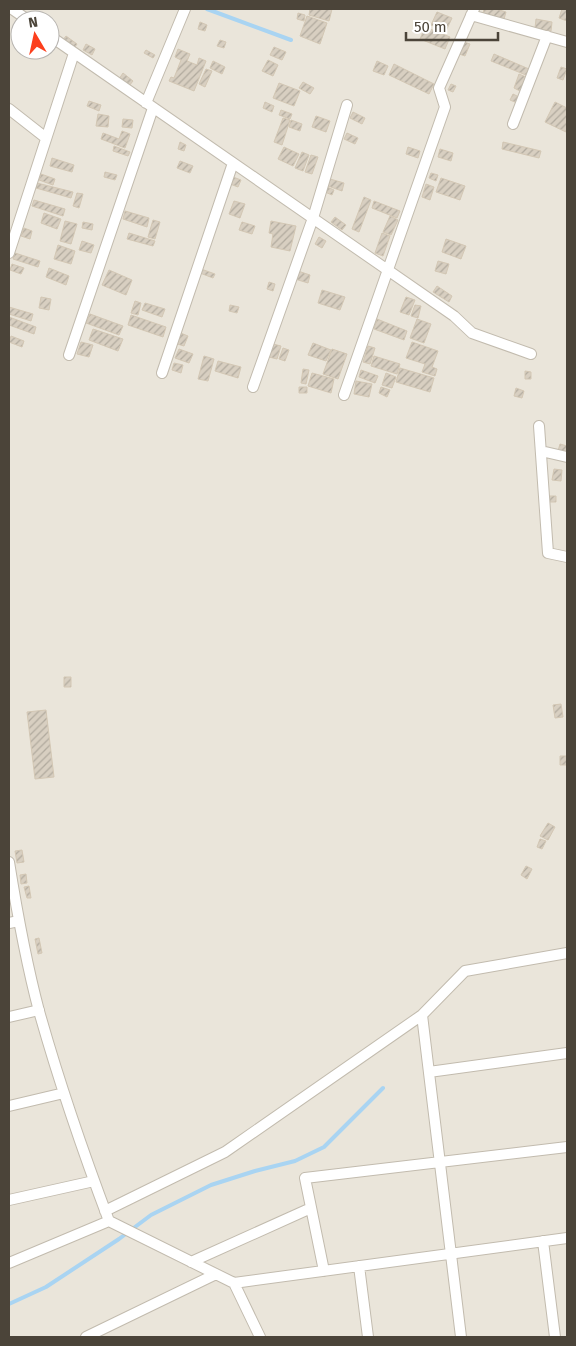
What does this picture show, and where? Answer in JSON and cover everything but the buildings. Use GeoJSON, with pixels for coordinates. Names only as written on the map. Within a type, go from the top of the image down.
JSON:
{"type":"FeatureCollection","features":[{"type":"Feature","properties":{"kind":"street"},"geometry":{"type":"LineString","coordinates":[[69,355],[149,105],[185,9]]}},
{"type":"Feature","properties":{"kind":"street"},"geometry":{"type":"LineString","coordinates":[[344,395],[445,107],[439,88],[472,12],[567,42]]}},
{"type":"Feature","properties":{"kind":"street"},"geometry":{"type":"LineString","coordinates":[[513,124],[547,36]]}},
{"type":"Feature","properties":{"kind":"street"},"geometry":{"type":"LineString","coordinates":[[60,43],[454,316],[472,334],[531,354]]}},
{"type":"Feature","properties":{"kind":"street"},"geometry":{"type":"LineString","coordinates":[[9,253],[13,225],[46,138],[74,53]]}},
{"type":"Feature","properties":{"kind":"street"},"geometry":{"type":"LineString","coordinates":[[253,387],[313,218],[347,105]]}},
{"type":"Feature","properties":{"kind":"street"},"geometry":{"type":"LineString","coordinates":[[9,108],[46,138]]}},
{"type":"Feature","properties":{"kind":"street"},"geometry":{"type":"LineString","coordinates":[[162,373],[233,163]]}},
{"type":"Feature","properties":{"kind":"street"},"geometry":{"type":"LineString","coordinates":[[539,426],[548,553],[567,557]]}},
{"type":"Feature","properties":{"kind":"street"},"geometry":{"type":"LineString","coordinates":[[540,450],[567,457]]}},
{"type":"Feature","properties":{"kind":"street"},"geometry":{"type":"LineString","coordinates":[[9,862],[14,922],[64,1093],[109,1221],[234,1283],[567,1238]]}},
{"type":"Feature","properties":{"kind":"street"},"geometry":{"type":"LineString","coordinates":[[105,1211],[224,1152],[422,1015],[465,971],[567,953]]}},
{"type":"Feature","properties":{"kind":"street"},"geometry":{"type":"LineString","coordinates":[[9,1017],[39,1010]]}},
{"type":"Feature","properties":{"kind":"street"},"geometry":{"type":"LineString","coordinates":[[422,1015],[461,1337]]}},
{"type":"Feature","properties":{"kind":"street"},"geometry":{"type":"LineString","coordinates":[[429,1072],[567,1053]]}},
{"type":"Feature","properties":{"kind":"street"},"geometry":{"type":"LineString","coordinates":[[9,1106],[64,1093]]}},
{"type":"Feature","properties":{"kind":"street"},"geometry":{"type":"LineString","coordinates":[[324,1271],[305,1178],[567,1147]]}},
{"type":"Feature","properties":{"kind":"street"},"geometry":{"type":"LineString","coordinates":[[9,1200],[94,1182]]}},
{"type":"Feature","properties":{"kind":"street"},"geometry":{"type":"LineString","coordinates":[[191,1262],[311,1208]]}},
{"type":"Feature","properties":{"kind":"street"},"geometry":{"type":"LineString","coordinates":[[9,1263],[109,1221]]}},
{"type":"Feature","properties":{"kind":"street"},"geometry":{"type":"LineString","coordinates":[[543,1241],[554,1337]]}},
{"type":"Feature","properties":{"kind":"street"},"geometry":{"type":"LineString","coordinates":[[360,1266],[368,1337]]}},
{"type":"Feature","properties":{"kind":"street"},"geometry":{"type":"LineString","coordinates":[[86,1337],[216,1274]]}},
{"type":"Feature","properties":{"kind":"street"},"geometry":{"type":"LineString","coordinates":[[234,1283],[260,1337]]}},
{"type":"Feature","properties":{"kind":"shaded area"},"geometry":{"type":"Polygon","coordinates":[[[9,9],[567,9],[567,1337],[9,1337],[9,9]]]}},
{"type":"Feature","properties":{"kind":"waterway"},"geometry":{"type":"LineString","coordinates":[[207,9],[291,40]]}},
{"type":"Feature","properties":{"kind":"waterway"},"geometry":{"type":"LineString","coordinates":[[9,1304],[46,1287],[119,1239],[151,1215],[211,1185],[295,1161],[324,1147],[383,1088]]}}]}
